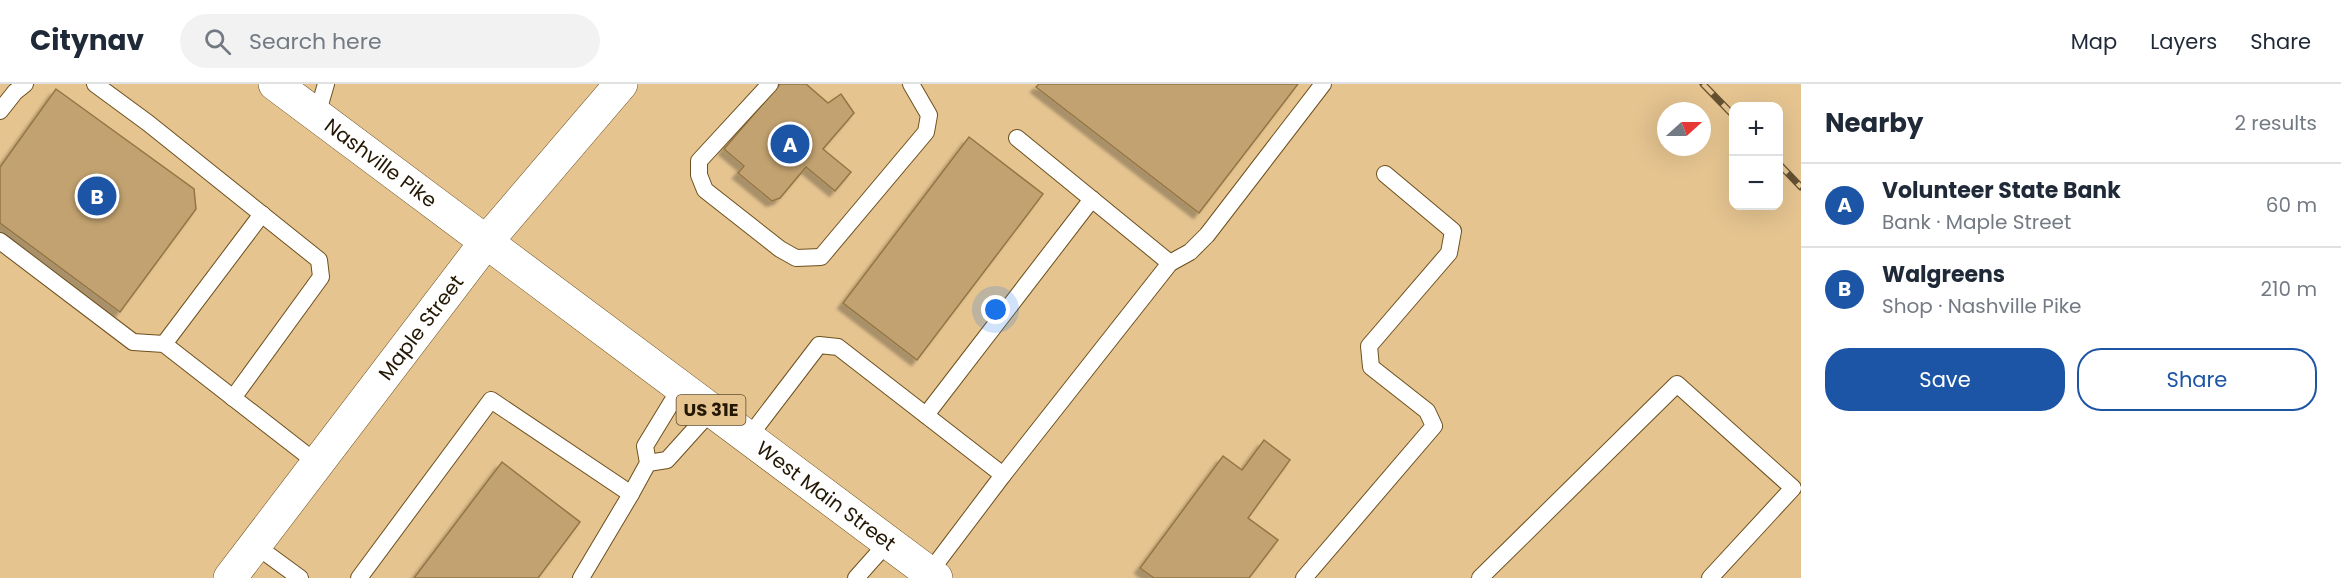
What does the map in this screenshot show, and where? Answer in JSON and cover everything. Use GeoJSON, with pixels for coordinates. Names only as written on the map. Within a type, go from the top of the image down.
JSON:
{"type":"FeatureCollection","features":[{"type":"Feature","properties":{"kind":"main road","name":"Nashville Pike"},"geometry":{"type":"LineString","coordinates":[[275,84],[486,242]]}},
{"type":"Feature","properties":{"kind":"main road","name":"Maple Street"},"geometry":{"type":"LineString","coordinates":[[230,578],[486,242],[621,84]]}},
{"type":"Feature","properties":{"kind":"main road","name":"West Main Street"},"geometry":{"type":"LineString","coordinates":[[486,242],[932,575]]}},
{"type":"Feature","properties":{"kind":"lane"},"geometry":{"type":"LineString","coordinates":[[0,111],[15,92],[25,84]]}},
{"type":"Feature","properties":{"kind":"lane"},"geometry":{"type":"LineString","coordinates":[[95,84],[319,260],[321,277],[233,398]]}},
{"type":"Feature","properties":{"kind":"lane"},"geometry":{"type":"LineString","coordinates":[[316,115],[326,84]]}},
{"type":"Feature","properties":{"kind":"lane"},"geometry":{"type":"LineString","coordinates":[[770,84],[699,160],[699,175],[705,190],[780,249],[796,258],[821,258],[926,132],[929,115],[911,84]]}},
{"type":"Feature","properties":{"kind":"lane"},"geometry":{"type":"LineString","coordinates":[[932,575],[1003,475],[1170,263],[1190,252],[1207,235],[1323,84]]}},
{"type":"Feature","properties":{"kind":"lane"},"geometry":{"type":"LineString","coordinates":[[1017,138],[1170,263]]}},
{"type":"Feature","properties":{"kind":"lane"},"geometry":{"type":"LineString","coordinates":[[1304,578],[1434,426],[1427,411],[1371,367],[1369,346],[1449,253],[1453,231],[1385,174]]}},
{"type":"Feature","properties":{"kind":"lane"},"geometry":{"type":"LineString","coordinates":[[926,416],[1092,199]]}},
{"type":"Feature","properties":{"kind":"lane"},"geometry":{"type":"LineString","coordinates":[[164,344],[262,214]]}},
{"type":"Feature","properties":{"kind":"lane"},"geometry":{"type":"LineString","coordinates":[[0,241],[133,342],[164,344],[318,463]]}},
{"type":"Feature","properties":{"kind":"lane"},"geometry":{"type":"LineString","coordinates":[[748,438],[819,345],[838,347],[1003,475]]}},
{"type":"Feature","properties":{"kind":"lane"},"geometry":{"type":"LineString","coordinates":[[1480,578],[1677,384],[1793,488],[1710,578]]}},
{"type":"Feature","properties":{"kind":"lane"},"geometry":{"type":"LineString","coordinates":[[581,578],[648,463],[645,446],[681,387]]}},
{"type":"Feature","properties":{"kind":"lane"},"geometry":{"type":"LineString","coordinates":[[359,578],[491,400],[630,494]]}},
{"type":"Feature","properties":{"kind":"lane"},"geometry":{"type":"LineString","coordinates":[[648,463],[667,460],[712,410]]}},
{"type":"Feature","properties":{"kind":"lane"},"geometry":{"type":"LineString","coordinates":[[856,578],[888,542]]}},
{"type":"Feature","properties":{"kind":"lane"},"geometry":{"type":"LineString","coordinates":[[255,545],[300,578]]}},
{"type":"Feature","properties":{"kind":"building"},"geometry":{"type":"Polygon","coordinates":[[[780,84],[806,84],[828,103],[841,94],[854,113],[823,149],[851,172],[835,191],[806,167],[780,198],[772,201],[738,173],[744,166],[724,149],[780,84]]]}},
{"type":"Feature","properties":{"kind":"building"},"geometry":{"type":"Polygon","coordinates":[[[1039,84],[1298,84],[1199,213],[1036,87],[1039,84]]]}},
{"type":"Feature","properties":{"kind":"building"},"geometry":{"type":"Polygon","coordinates":[[[56,89],[194,189],[196,209],[120,312],[0,223],[0,167],[56,89]]]}},
{"type":"Feature","properties":{"kind":"building"},"geometry":{"type":"Polygon","coordinates":[[[969,137],[1043,194],[917,360],[843,303],[969,137]]]}},
{"type":"Feature","properties":{"kind":"building"},"geometry":{"type":"Polygon","coordinates":[[[1264,440],[1290,460],[1248,518],[1278,540],[1249,578],[1154,578],[1140,568],[1223,456],[1242,470],[1264,440]]]}},
{"type":"Feature","properties":{"kind":"building"},"geometry":{"type":"Polygon","coordinates":[[[502,462],[580,522],[538,578],[414,578],[502,462]]]}},
{"type":"Feature","properties":{"kind":"railway"},"geometry":{"type":"LineString","coordinates":[[1703,84],[1729,111]]}},
{"type":"Feature","properties":{"kind":"railway"},"geometry":{"type":"LineString","coordinates":[[1783,168],[1801,187]]}},
{"type":"Feature","properties":{"kind":"place","name":"Volunteer State Bank"},"geometry":{"type":"Point","coordinates":[790,144]}},
{"type":"Feature","properties":{"kind":"place","name":"Walgreens"},"geometry":{"type":"Point","coordinates":[97,196]}}]}
